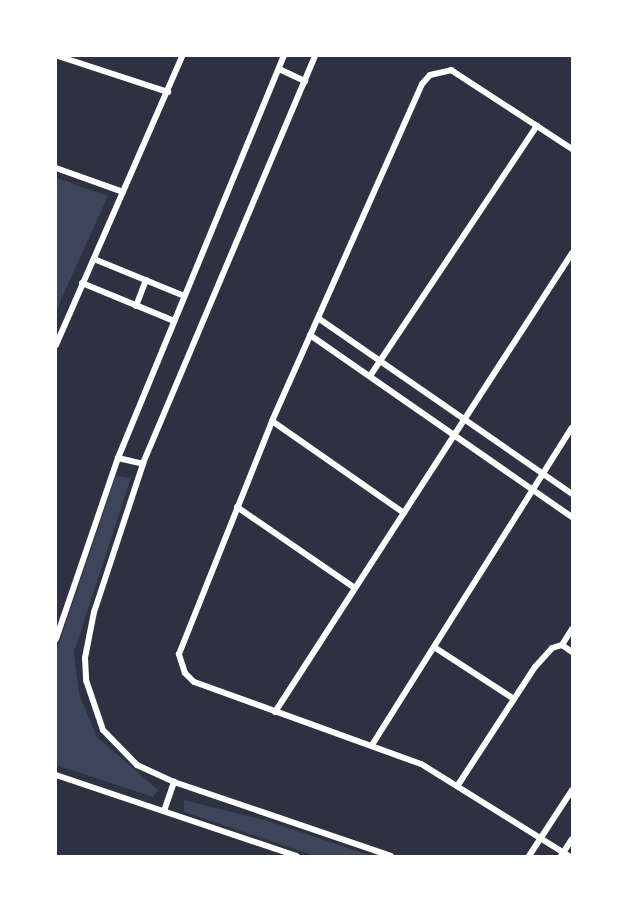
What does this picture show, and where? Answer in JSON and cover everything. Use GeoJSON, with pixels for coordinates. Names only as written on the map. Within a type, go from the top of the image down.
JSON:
{"type":"FeatureCollection","features":[{"type":"Feature","properties":{"kind":"street"},"geometry":{"type":"LineString","coordinates":[[58,56],[168,92]]}},
{"type":"Feature","properties":{"kind":"street"},"geometry":{"type":"LineString","coordinates":[[56,345],[182,56]]}},
{"type":"Feature","properties":{"kind":"street"},"geometry":{"type":"LineString","coordinates":[[56,639],[118,458],[284,56]]}},
{"type":"Feature","properties":{"kind":"street"},"geometry":{"type":"LineString","coordinates":[[315,56],[143,464],[88,636],[86,680],[93,708],[120,751],[137,765],[174,782],[391,856]]}},
{"type":"Feature","properties":{"kind":"street"},"geometry":{"type":"LineString","coordinates":[[279,69],[305,81]]}},
{"type":"Feature","properties":{"kind":"street"},"geometry":{"type":"LineString","coordinates":[[573,149],[451,70],[430,75],[417,95],[272,421],[179,654],[185,673],[194,682],[421,764],[458,784],[565,855],[573,839]]}},
{"type":"Feature","properties":{"kind":"street"},"geometry":{"type":"LineString","coordinates":[[370,376],[382,362],[537,126]]}},
{"type":"Feature","properties":{"kind":"street"},"geometry":{"type":"LineString","coordinates":[[56,168],[123,192]]}},
{"type":"Feature","properties":{"kind":"street"},"geometry":{"type":"LineString","coordinates":[[274,712],[573,253]]}},
{"type":"Feature","properties":{"kind":"street"},"geometry":{"type":"LineString","coordinates":[[94,259],[184,296]]}},
{"type":"Feature","properties":{"kind":"street"},"geometry":{"type":"LineString","coordinates":[[136,306],[146,280]]}},
{"type":"Feature","properties":{"kind":"street"},"geometry":{"type":"LineString","coordinates":[[82,283],[174,321]]}},
{"type":"Feature","properties":{"kind":"street"},"geometry":{"type":"LineString","coordinates":[[318,318],[573,494]]}},
{"type":"Feature","properties":{"kind":"street"},"geometry":{"type":"LineString","coordinates":[[310,335],[573,517]]}},
{"type":"Feature","properties":{"kind":"street"},"geometry":{"type":"LineString","coordinates":[[272,421],[404,513]]}},
{"type":"Feature","properties":{"kind":"street"},"geometry":{"type":"LineString","coordinates":[[372,745],[573,428]]}},
{"type":"Feature","properties":{"kind":"street"},"geometry":{"type":"LineString","coordinates":[[118,458],[143,464]]}},
{"type":"Feature","properties":{"kind":"street"},"geometry":{"type":"LineString","coordinates":[[237,507],[355,588]]}},
{"type":"Feature","properties":{"kind":"street"},"geometry":{"type":"LineString","coordinates":[[458,784],[535,667],[552,648],[562,645],[573,628]]}},
{"type":"Feature","properties":{"kind":"street"},"geometry":{"type":"LineString","coordinates":[[562,645],[573,652]]}},
{"type":"Feature","properties":{"kind":"street"},"geometry":{"type":"LineString","coordinates":[[434,647],[514,699]]}},
{"type":"Feature","properties":{"kind":"street"},"geometry":{"type":"LineString","coordinates":[[56,777],[297,856]]}},
{"type":"Feature","properties":{"kind":"street"},"geometry":{"type":"LineString","coordinates":[[164,811],[174,782]]}},
{"type":"Feature","properties":{"kind":"street"},"geometry":{"type":"LineString","coordinates":[[529,856],[573,790]]}},
{"type":"Feature","properties":{"kind":"shaded area"},"geometry":{"type":"Polygon","coordinates":[[[56,178],[108,196],[56,311],[56,178]]]}},
{"type":"Feature","properties":{"kind":"shaded area"},"geometry":{"type":"Polygon","coordinates":[[[116,476],[131,478],[74,652],[79,694],[97,737],[158,790],[153,797],[56,765],[56,652],[116,476]]]}},
{"type":"Feature","properties":{"kind":"shaded area"},"geometry":{"type":"Polygon","coordinates":[[[184,800],[268,821],[372,856],[315,856],[184,812],[184,800]]]}}]}
